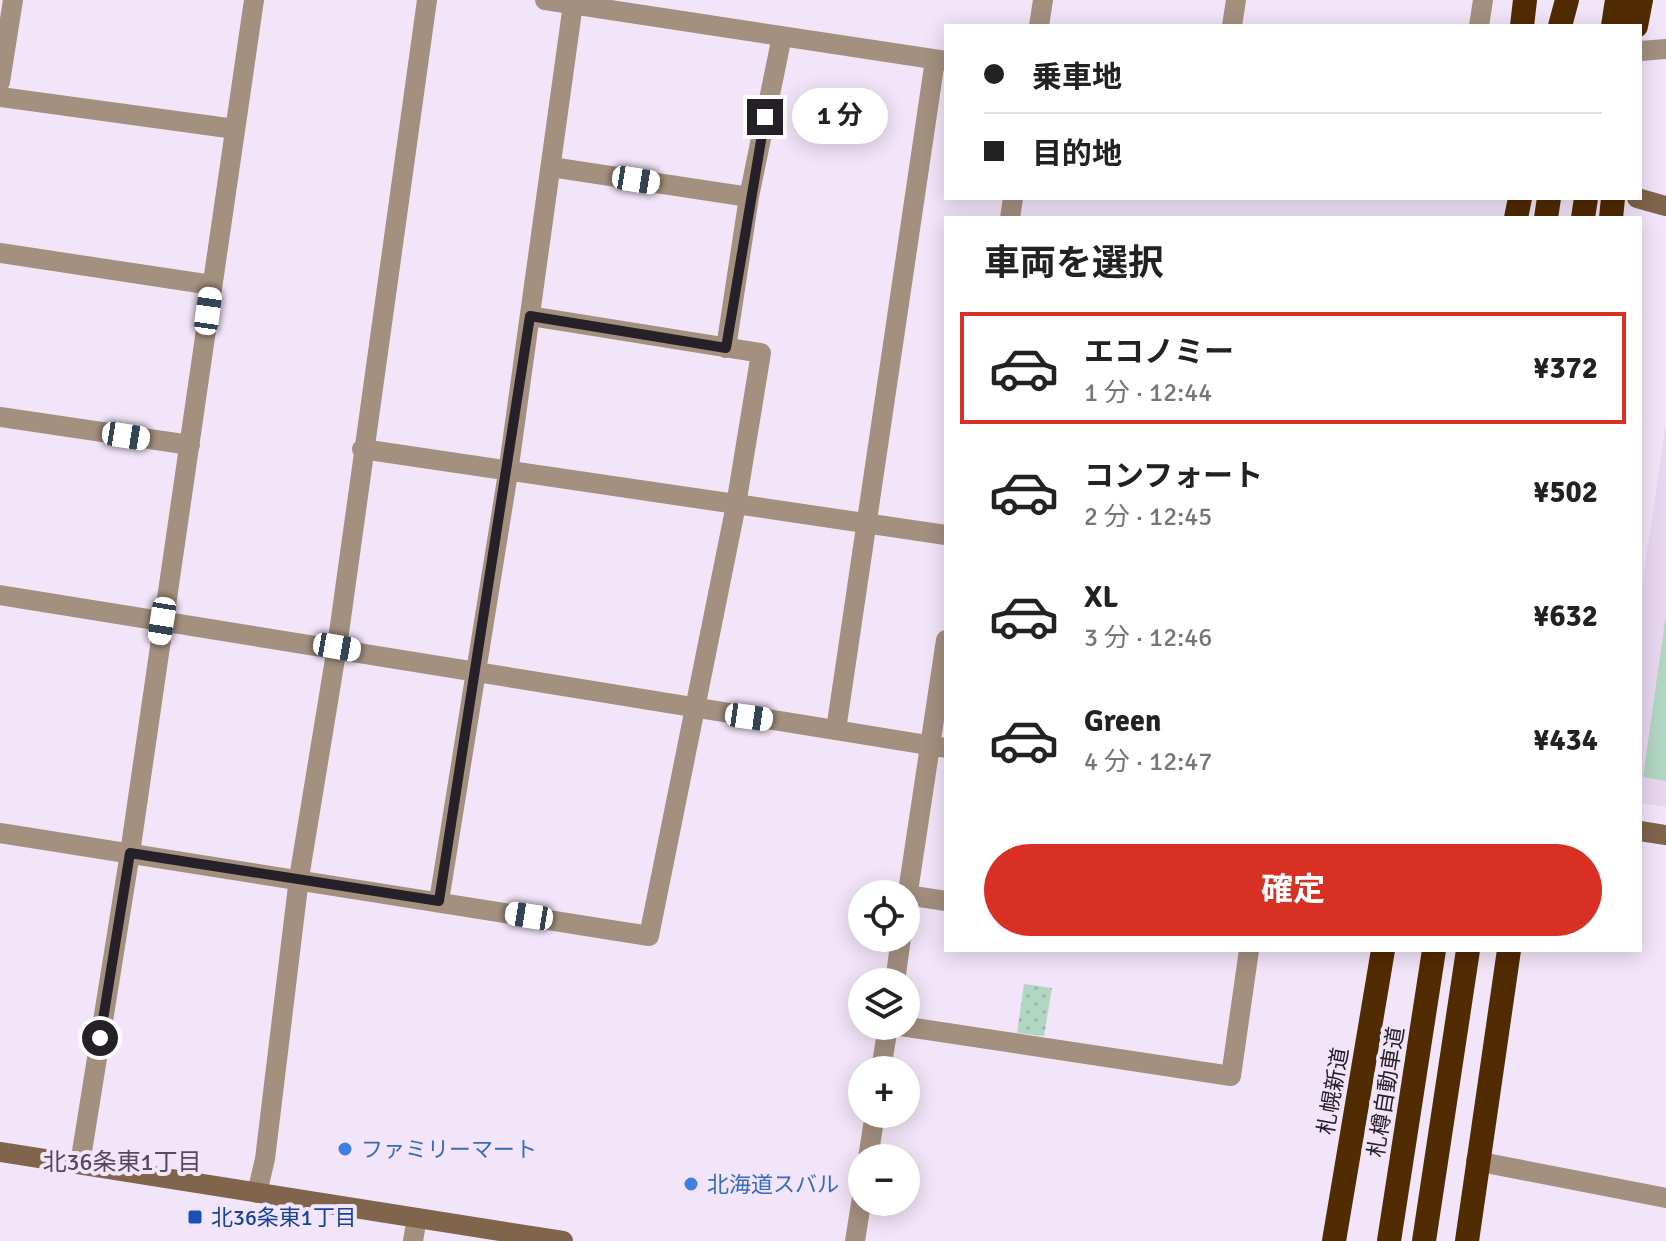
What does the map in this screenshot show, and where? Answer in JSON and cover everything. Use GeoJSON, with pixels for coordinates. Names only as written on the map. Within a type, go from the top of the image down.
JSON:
{"type":"FeatureCollection","features":[{"type":"Feature","properties":{"kind":"highway"},"geometry":{"type":"LineString","coordinates":[[1522,24],[1525,0]]}},
{"type":"Feature","properties":{"kind":"highway"},"geometry":{"type":"LineString","coordinates":[[1561,24],[1567,0]]}},
{"type":"Feature","properties":{"kind":"highway"},"geometry":{"type":"LineString","coordinates":[[1577,24],[1582,0]]}},
{"type":"Feature","properties":{"kind":"highway"},"geometry":{"type":"LineString","coordinates":[[1613,24],[1617,0]]}},
{"type":"Feature","properties":{"kind":"highway"},"geometry":{"type":"LineString","coordinates":[[1636,24],[1641,0]]}},
{"type":"Feature","properties":{"kind":"highway","name":"札幌新道"},"geometry":{"type":"LineString","coordinates":[[1334,1241],[1383,952]]}},
{"type":"Feature","properties":{"kind":"highway","name":"札樽自動車道"},"geometry":{"type":"LineString","coordinates":[[1389,1241],[1434,952]]}},
{"type":"Feature","properties":{"kind":"highway"},"geometry":{"type":"LineString","coordinates":[[1424,1241],[1468,952]]}},
{"type":"Feature","properties":{"kind":"highway"},"geometry":{"type":"LineString","coordinates":[[1467,1241],[1476,1161],[1509,952]]}},
{"type":"Feature","properties":{"kind":"street"},"geometry":{"type":"LineString","coordinates":[[0,82],[13,0]]}},
{"type":"Feature","properties":{"kind":"street"},"geometry":{"type":"LineString","coordinates":[[80,1164],[130,853],[254,0]]}},
{"type":"Feature","properties":{"kind":"street"},"geometry":{"type":"LineString","coordinates":[[257,1193],[265,1159],[299,878],[337,647],[362,449],[427,0]]}},
{"type":"Feature","properties":{"kind":"street"},"geometry":{"type":"LineString","coordinates":[[545,0],[941,61],[866,523],[836,730]]}},
{"type":"Feature","properties":{"kind":"street"},"geometry":{"type":"LineString","coordinates":[[1039,24],[1043,0]]}},
{"type":"Feature","properties":{"kind":"street"},"geometry":{"type":"LineString","coordinates":[[1232,24],[1236,0]]}},
{"type":"Feature","properties":{"kind":"street"},"geometry":{"type":"LineString","coordinates":[[1479,24],[1483,0]]}},
{"type":"Feature","properties":{"kind":"street"},"geometry":{"type":"LineString","coordinates":[[439,901],[508,473],[573,4]]}},
{"type":"Feature","properties":{"kind":"street"},"geometry":{"type":"LineString","coordinates":[[726,348],[749,197],[782,36]]}},
{"type":"Feature","properties":{"kind":"street"},"geometry":{"type":"LineString","coordinates":[[1642,51],[1666,49]]}},
{"type":"Feature","properties":{"kind":"street"},"geometry":{"type":"LineString","coordinates":[[0,97],[235,129]]}},
{"type":"Feature","properties":{"kind":"street"},"geometry":{"type":"LineString","coordinates":[[551,167],[749,197]]}},
{"type":"Feature","properties":{"kind":"street"},"geometry":{"type":"LineString","coordinates":[[1642,199],[1666,206]]}},
{"type":"Feature","properties":{"kind":"street"},"geometry":{"type":"LineString","coordinates":[[0,253],[212,285]]}},
{"type":"Feature","properties":{"kind":"street"},"geometry":{"type":"LineString","coordinates":[[0,833],[299,878],[649,936],[692,709],[736,505],[761,353],[530,316]]}},
{"type":"Feature","properties":{"kind":"street"},"geometry":{"type":"LineString","coordinates":[[0,417],[190,445]]}},
{"type":"Feature","properties":{"kind":"street"},"geometry":{"type":"LineString","coordinates":[[362,449],[508,473],[944,535]]}},
{"type":"Feature","properties":{"kind":"street"},"geometry":{"type":"LineString","coordinates":[[0,595],[337,647],[692,709],[938,747]]}},
{"type":"Feature","properties":{"kind":"street"},"geometry":{"type":"LineString","coordinates":[[911,880],[938,747],[944,667]]}},
{"type":"Feature","properties":{"kind":"street"},"geometry":{"type":"LineString","coordinates":[[1642,831],[1666,835]]}},
{"type":"Feature","properties":{"kind":"street"},"geometry":{"type":"LineString","coordinates":[[920,900],[944,901]]}},
{"type":"Feature","properties":{"kind":"street"},"geometry":{"type":"LineString","coordinates":[[920,1029],[1231,1076],[1249,952]]}},
{"type":"Feature","properties":{"kind":"street"},"geometry":{"type":"LineString","coordinates":[[0,1152],[563,1241]]}},
{"type":"Feature","properties":{"kind":"street"},"geometry":{"type":"LineString","coordinates":[[1476,1161],[1666,1198]]}},
{"type":"Feature","properties":{"kind":"street"},"geometry":{"type":"LineString","coordinates":[[855,1241],[859,1216]]}},
{"type":"Feature","properties":{"kind":"street"},"geometry":{"type":"LineString","coordinates":[[413,1241],[417,1218]]}},
{"type":"Feature","properties":{"kind":"shaded area"},"geometry":{"type":"Polygon","coordinates":[[[1666,422],[1666,807],[1642,803],[1642,588],[1666,422]]]}},
{"type":"Feature","properties":{"kind":"green space"},"geometry":{"type":"Polygon","coordinates":[[[1666,614],[1666,781],[1643,777],[1666,614]]]}},
{"type":"Feature","properties":{"kind":"green space"},"geometry":{"type":"Polygon","coordinates":[[[1024,984],[1052,988],[1044,1036],[1017,1033],[1024,984]]]}},
{"type":"Feature","properties":{"kind":"place","name":"ファミリーマート"},"geometry":{"type":"Point","coordinates":[345,1149]}},
{"type":"Feature","properties":{"kind":"place","name":"北海道スバル"},"geometry":{"type":"Point","coordinates":[691,1184]}},
{"type":"Feature","properties":{"kind":"place","name":"北36条東1丁目"},"geometry":{"type":"Point","coordinates":[195,1217]}},
{"type":"Feature","properties":{"kind":"district","name":"北36条東1丁目"},"geometry":{"type":"Point","coordinates":[122,1162]}},
{"type":"Feature","properties":{"kind":"route"},"geometry":{"type":"LineString","coordinates":[[100,1038],[130,853],[439,901],[530,316],[726,348],[749,197],[765,117]]}}]}
